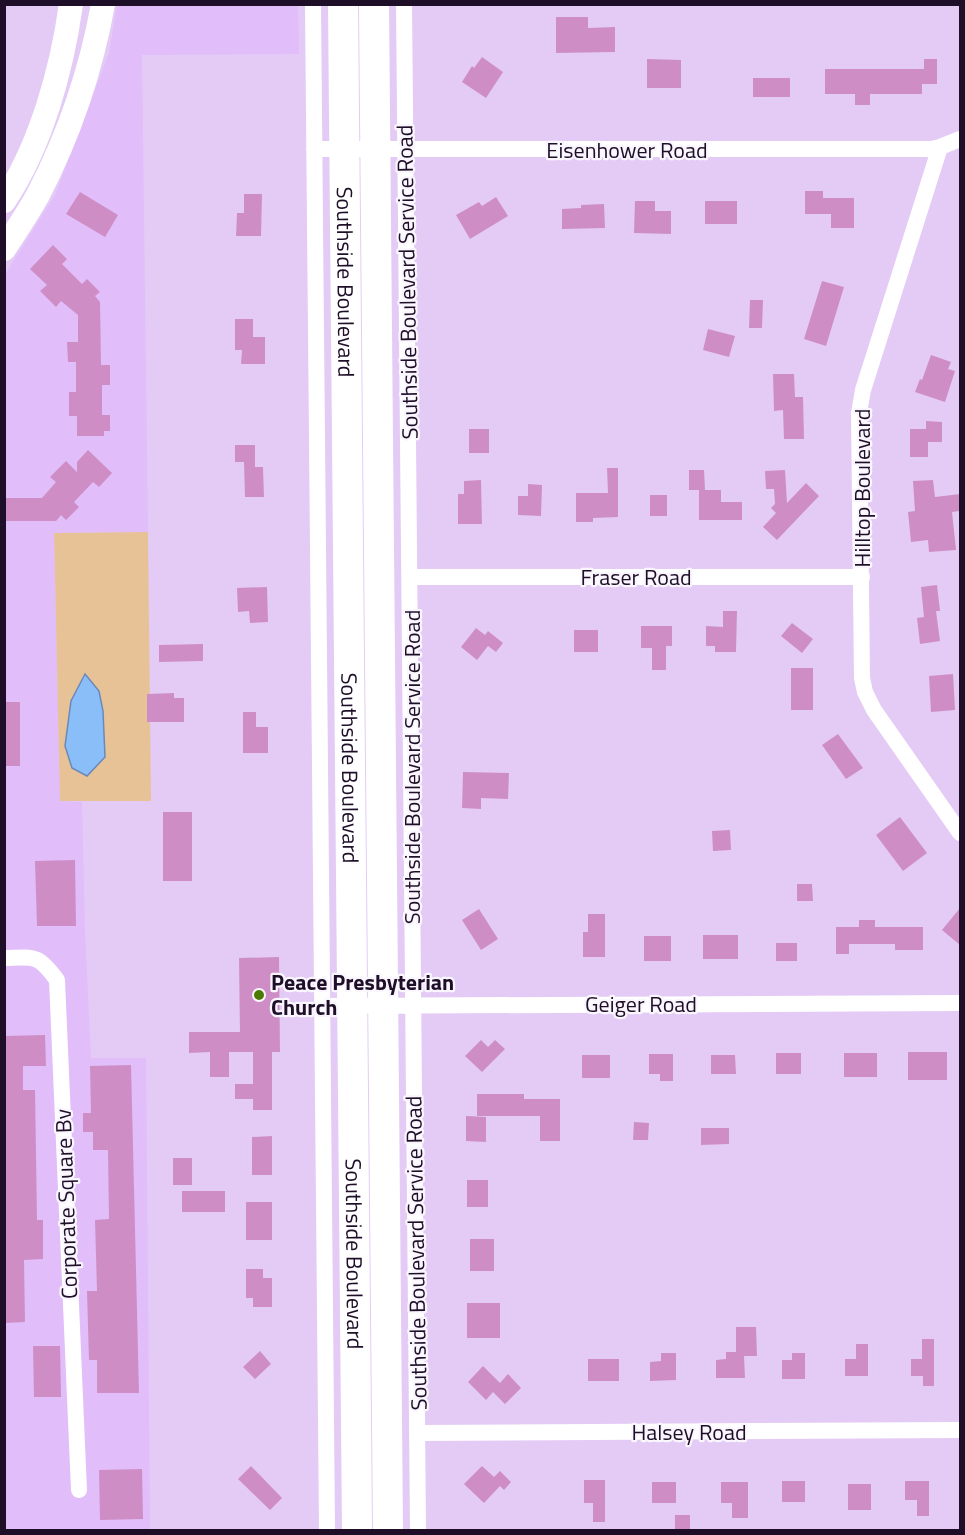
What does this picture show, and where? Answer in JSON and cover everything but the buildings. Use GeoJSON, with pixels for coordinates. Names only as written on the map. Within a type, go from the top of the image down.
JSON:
{"type":"FeatureCollection","features":[{"type":"Feature","properties":{"kind":"highway","name":"Southside Boulevard"},"geometry":{"type":"LineString","coordinates":[[343,4],[357,1530]]}},
{"type":"Feature","properties":{"kind":"highway","name":"Southside Boulevard"},"geometry":{"type":"LineString","coordinates":[[374,4],[388,1530]]}},
{"type":"Feature","properties":{"kind":"street"},"geometry":{"type":"LineString","coordinates":[[4,201],[23,169],[45,117],[69,25],[71,4]]}},
{"type":"Feature","properties":{"kind":"street"},"geometry":{"type":"LineString","coordinates":[[4,249],[37,196],[65,137],[81,93],[103,4]]}},
{"type":"Feature","properties":{"kind":"street"},"geometry":{"type":"LineString","coordinates":[[313,4],[327,1530]]}},
{"type":"Feature","properties":{"kind":"street","name":"Southside Boulevard Service Road"},"geometry":{"type":"LineString","coordinates":[[404,4],[418,1530]]}},
{"type":"Feature","properties":{"kind":"street"},"geometry":{"type":"LineString","coordinates":[[940,147],[960,139]]}},
{"type":"Feature","properties":{"kind":"street","name":"Eisenhower Road"},"geometry":{"type":"LineString","coordinates":[[314,149],[931,149],[940,147]]}},
{"type":"Feature","properties":{"kind":"street","name":"Hilltop Boulevard"},"geometry":{"type":"LineString","coordinates":[[940,147],[863,390],[860,413],[862,678],[865,692],[874,710],[960,833]]}},
{"type":"Feature","properties":{"kind":"street","name":"Fraser Road"},"geometry":{"type":"LineString","coordinates":[[410,577],[861,576]]}},
{"type":"Feature","properties":{"kind":"street","name":"Corporate Square Bv"},"geometry":{"type":"LineString","coordinates":[[4,958],[34,957],[47,967],[57,980],[79,1490]]}},
{"type":"Feature","properties":{"kind":"street","name":"Geiger Road"},"geometry":{"type":"LineString","coordinates":[[322,1005],[960,1003]]}},
{"type":"Feature","properties":{"kind":"street","name":"Halsey Road"},"geometry":{"type":"LineString","coordinates":[[417,1433],[960,1430]]}},
{"type":"Feature","properties":{"kind":"shaded area"},"geometry":{"type":"Polygon","coordinates":[[[117,5],[298,5],[299,54],[142,55],[148,532],[54,533],[60,801],[82,802],[91,1058],[146,1058],[150,1530],[5,1530],[4,276],[55,195],[109,53],[117,5]]]}},
{"type":"Feature","properties":{"kind":"shaded area"},"geometry":{"type":"Polygon","coordinates":[[[148,532],[151,801],[60,801],[54,533],[148,532]],[[99,691],[87,776],[105,757],[103,711],[99,691]]]}},
{"type":"Feature","properties":{"kind":"water"},"geometry":{"type":"Polygon","coordinates":[[[85,674],[99,691],[103,711],[105,757],[87,776],[72,768],[65,746],[71,701],[85,674]]]}},
{"type":"Feature","properties":{"kind":"place","name":"Peace Presbyterian Church"},"geometry":{"type":"Point","coordinates":[259,995]}}]}
